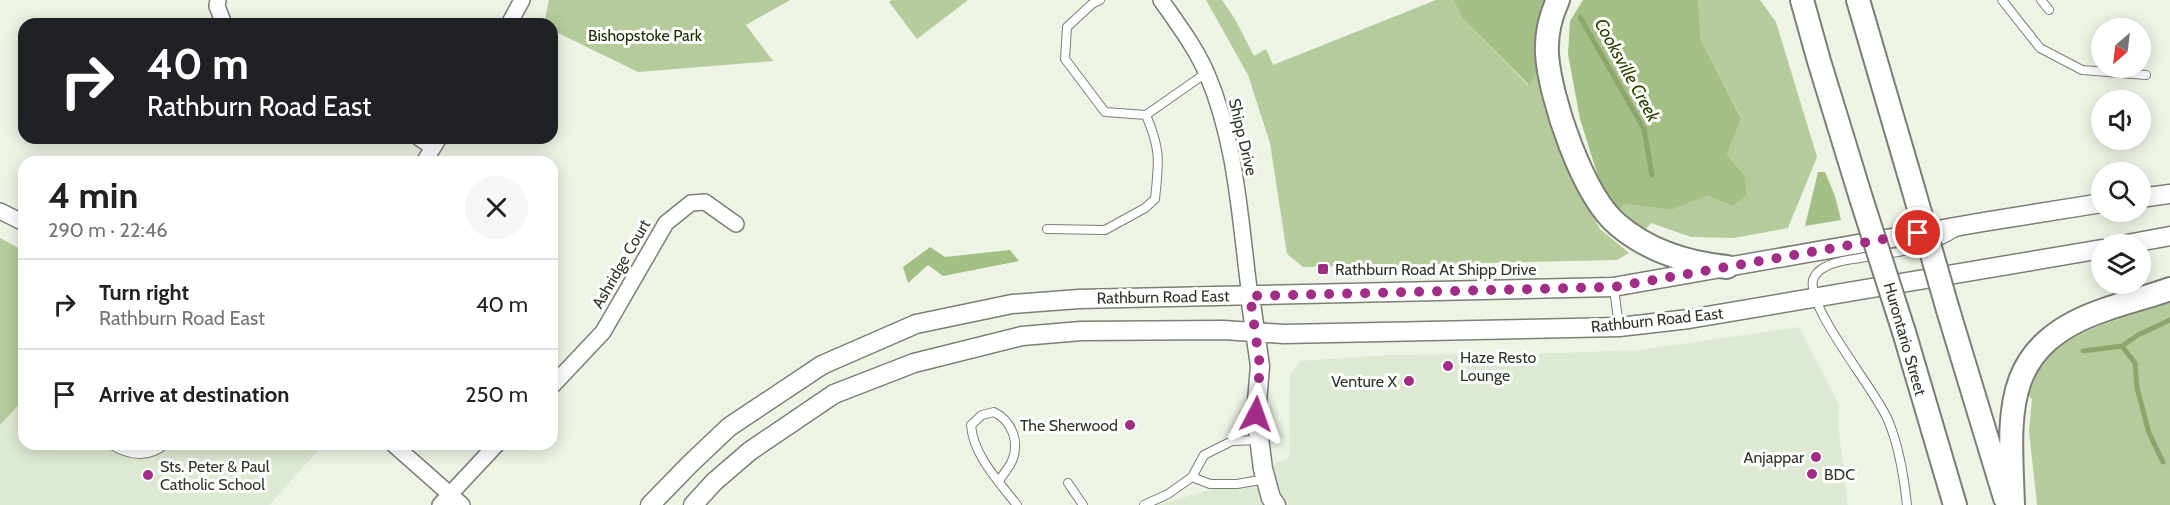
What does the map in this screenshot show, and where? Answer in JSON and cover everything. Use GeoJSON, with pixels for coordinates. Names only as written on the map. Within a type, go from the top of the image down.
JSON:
{"type":"FeatureCollection","features":[{"type":"Feature","properties":{"kind":"main road"},"geometry":{"type":"LineString","coordinates":[[1557,0],[1548,29],[1549,74],[1562,123],[1580,167],[1600,206],[1615,223],[1651,247],[1670,256],[1698,264],[1727,267]]}},
{"type":"Feature","properties":{"kind":"main road"},"geometry":{"type":"LineString","coordinates":[[1793,0],[1805,23],[1819,61]]}},
{"type":"Feature","properties":{"kind":"main road","name":"Hurontario Street"},"geometry":{"type":"LineString","coordinates":[[1802,0],[1955,505]]}},
{"type":"Feature","properties":{"kind":"main road"},"geometry":{"type":"LineString","coordinates":[[1858,0],[2007,505]]}},
{"type":"Feature","properties":{"kind":"main road"},"geometry":{"type":"LineString","coordinates":[[2013,505],[2010,424],[2015,391],[2024,370],[2039,348],[2072,324],[2103,310],[2170,289]]}},
{"type":"Feature","properties":{"kind":"street"},"geometry":{"type":"LineString","coordinates":[[218,0],[217,6],[222,18]]}},
{"type":"Feature","properties":{"kind":"street"},"geometry":{"type":"LineString","coordinates":[[512,18],[522,0]]}},
{"type":"Feature","properties":{"kind":"street","name":"Shipp Drive"},"geometry":{"type":"LineString","coordinates":[[1161,0],[1206,73],[1223,119],[1237,191],[1250,296]]}},
{"type":"Feature","properties":{"kind":"street"},"geometry":{"type":"LineString","coordinates":[[2151,197],[2170,194]]}},
{"type":"Feature","properties":{"kind":"street","name":"Ashridge Court"},"geometry":{"type":"LineString","coordinates":[[558,380],[603,332],[666,223],[691,202],[705,202],[736,224]]}},
{"type":"Feature","properties":{"kind":"street","name":"Rathburn Road East"},"geometry":{"type":"LineString","coordinates":[[650,505],[729,427],[822,365],[916,324],[1012,304],[1079,299],[1614,287],[2091,205]]}},
{"type":"Feature","properties":{"kind":"street"},"geometry":{"type":"LineString","coordinates":[[0,211],[18,220]]}},
{"type":"Feature","properties":{"kind":"street"},"geometry":{"type":"LineString","coordinates":[[2151,240],[2170,236]]}},
{"type":"Feature","properties":{"kind":"street","name":"Rathburn Road East"},"geometry":{"type":"LineString","coordinates":[[693,505],[714,482],[750,451],[834,394],[914,363],[1022,336],[1081,331],[1223,330],[1284,334],[1619,327],[1689,319],[2091,251]]}},
{"type":"Feature","properties":{"kind":"street"},"geometry":{"type":"LineString","coordinates":[[1250,296],[1260,366],[1256,414],[1259,440],[1266,479],[1271,498],[1276,505]]}},
{"type":"Feature","properties":{"kind":"street"},"geometry":{"type":"LineString","coordinates":[[399,450],[445,500],[462,505]]}},
{"type":"Feature","properties":{"kind":"street"},"geometry":{"type":"LineString","coordinates":[[445,500],[491,450]]}},
{"type":"Feature","properties":{"kind":"lane"},"geometry":{"type":"LineString","coordinates":[[2002,0],[2040,48],[2082,70],[2091,71]]}},
{"type":"Feature","properties":{"kind":"lane"},"geometry":{"type":"LineString","coordinates":[[2041,0],[2049,10]]}},
{"type":"Feature","properties":{"kind":"lane"},"geometry":{"type":"LineString","coordinates":[[1094,1],[1067,27],[1065,59],[1105,112],[1146,115],[1206,73]]}},
{"type":"Feature","properties":{"kind":"lane"},"geometry":{"type":"LineString","coordinates":[[1047,229],[1105,230],[1145,208],[1155,199],[1158,152],[1156,139],[1146,115]]}},
{"type":"Feature","properties":{"kind":"lane"},"geometry":{"type":"LineString","coordinates":[[1907,505],[1898,456],[1888,420],[1828,324],[1816,297],[1813,281],[1816,272],[1825,266],[1931,246],[1956,233],[1964,225]]}},
{"type":"Feature","properties":{"kind":"lane"},"geometry":{"type":"LineString","coordinates":[[1614,287],[1619,327]]}},
{"type":"Feature","properties":{"kind":"lane"},"geometry":{"type":"LineString","coordinates":[[999,481],[1012,462],[1016,445],[1012,429],[1001,415],[994,412],[982,415],[971,425],[972,436],[986,463],[999,481],[1017,505]]}},
{"type":"Feature","properties":{"kind":"lane"},"geometry":{"type":"LineString","coordinates":[[1144,505],[1168,494],[1192,477],[1204,455],[1232,441],[1259,440]]}},
{"type":"Feature","properties":{"kind":"lane"},"geometry":{"type":"LineString","coordinates":[[120,450],[141,455],[158,450]]}},
{"type":"Feature","properties":{"kind":"lane"},"geometry":{"type":"LineString","coordinates":[[1192,477],[1210,484],[1237,484],[1266,479]]}},
{"type":"Feature","properties":{"kind":"lane"},"geometry":{"type":"LineString","coordinates":[[1068,483],[1083,505]]}},
{"type":"Feature","properties":{"kind":"shaded area"},"geometry":{"type":"Polygon","coordinates":[[[1799,327],[1839,405],[1839,432],[1848,505],[1156,505],[1232,484],[1289,457],[1290,374],[1300,361],[1389,355],[1639,350],[1799,327]]]}},
{"type":"Feature","properties":{"kind":"shaded area","name":"Sts. Peter & Paul Catholic School"},"geometry":{"type":"Polygon","coordinates":[[[18,406],[18,450],[319,450],[269,505],[0,505],[0,425],[18,406]]]}},
{"type":"Feature","properties":{"kind":"green space","name":"Bishopstoke Park"},"geometry":{"type":"Polygon","coordinates":[[[549,0],[790,0],[746,25],[773,61],[638,72],[558,33],[558,18],[545,18],[549,0]]]}},
{"type":"Feature","properties":{"kind":"green space"},"geometry":{"type":"Polygon","coordinates":[[[891,0],[968,0],[917,39],[889,2],[891,0]]]}},
{"type":"Feature","properties":{"kind":"green space"},"geometry":{"type":"Polygon","coordinates":[[[1206,0],[1222,0],[1235,19],[1254,56],[1266,49],[1273,65],[1436,0],[1453,0],[1463,19],[1528,85],[1540,67],[1566,167],[1600,229],[1629,253],[1617,260],[1303,267],[1287,254],[1270,143],[1248,75],[1206,0]]]}},
{"type":"Feature","properties":{"kind":"green space"},"geometry":{"type":"Polygon","coordinates":[[[1453,0],[1546,0],[1540,67],[1529,85],[1463,19],[1453,0]]]}},
{"type":"Feature","properties":{"kind":"green space"},"geometry":{"type":"Polygon","coordinates":[[[1583,0],[1698,0],[1701,40],[1741,118],[1727,155],[1744,174],[1747,195],[1733,206],[1707,196],[1672,210],[1627,204],[1619,209],[1602,189],[1580,119],[1568,54],[1570,21],[1583,0]]]}},
{"type":"Feature","properties":{"kind":"green space"},"geometry":{"type":"Polygon","coordinates":[[[1698,0],[1760,0],[1776,22],[1817,157],[1788,228],[1734,238],[1691,237],[1651,223],[1644,231],[1619,209],[1627,204],[1672,210],[1707,196],[1733,206],[1744,174],[1727,155],[1741,117],[1701,40],[1698,0]]]}},
{"type":"Feature","properties":{"kind":"green space"},"geometry":{"type":"Polygon","coordinates":[[[1818,172],[1825,172],[1835,196],[1841,220],[1805,226],[1818,172]]]}},
{"type":"Feature","properties":{"kind":"green space"},"geometry":{"type":"Polygon","coordinates":[[[0,238],[18,248],[18,406],[0,425],[0,238]]]}},
{"type":"Feature","properties":{"kind":"green space"},"geometry":{"type":"Polygon","coordinates":[[[930,247],[945,257],[1010,250],[1019,261],[943,276],[928,265],[908,283],[903,267],[930,247]]]}},
{"type":"Feature","properties":{"kind":"green space"},"geometry":{"type":"Polygon","coordinates":[[[2170,302],[2170,505],[2037,505],[2029,431],[2032,399],[2026,393],[2041,366],[2056,349],[2087,331],[2170,302]]]}},
{"type":"Feature","properties":{"kind":"waterway","name":"Cooksville Creek"},"geometry":{"type":"LineString","coordinates":[[1580,17],[1644,129],[1652,175]]}},
{"type":"Feature","properties":{"kind":"waterway","name":"Cooksville Creek"},"geometry":{"type":"LineString","coordinates":[[2083,351],[2122,346],[2138,335],[2170,320]]}},
{"type":"Feature","properties":{"kind":"waterway"},"geometry":{"type":"LineString","coordinates":[[2122,346],[2135,363],[2137,388],[2149,433],[2163,462]]}},
{"type":"Feature","properties":{"kind":"place","name":"Rathburn Road At Shipp Drive"},"geometry":{"type":"Point","coordinates":[1323,269]}},
{"type":"Feature","properties":{"kind":"place","name":"Haze Resto Lounge"},"geometry":{"type":"Point","coordinates":[1448,366]}},
{"type":"Feature","properties":{"kind":"place","name":"Venture X"},"geometry":{"type":"Point","coordinates":[1409,381]}},
{"type":"Feature","properties":{"kind":"place","name":"The Sherwood"},"geometry":{"type":"Point","coordinates":[1130,425]}},
{"type":"Feature","properties":{"kind":"place","name":"Anjappar"},"geometry":{"type":"Point","coordinates":[1816,457]}},
{"type":"Feature","properties":{"kind":"place","name":"BDC"},"geometry":{"type":"Point","coordinates":[1812,474]}},
{"type":"Feature","properties":{"kind":"place","name":"Sts. Peter & Paul Catholic School"},"geometry":{"type":"Point","coordinates":[148,475]}},
{"type":"Feature","properties":{"kind":"route"},"geometry":{"type":"LineString","coordinates":[[1256,414],[1260,366],[1250,296],[1614,287],[1918,233]]}}]}
